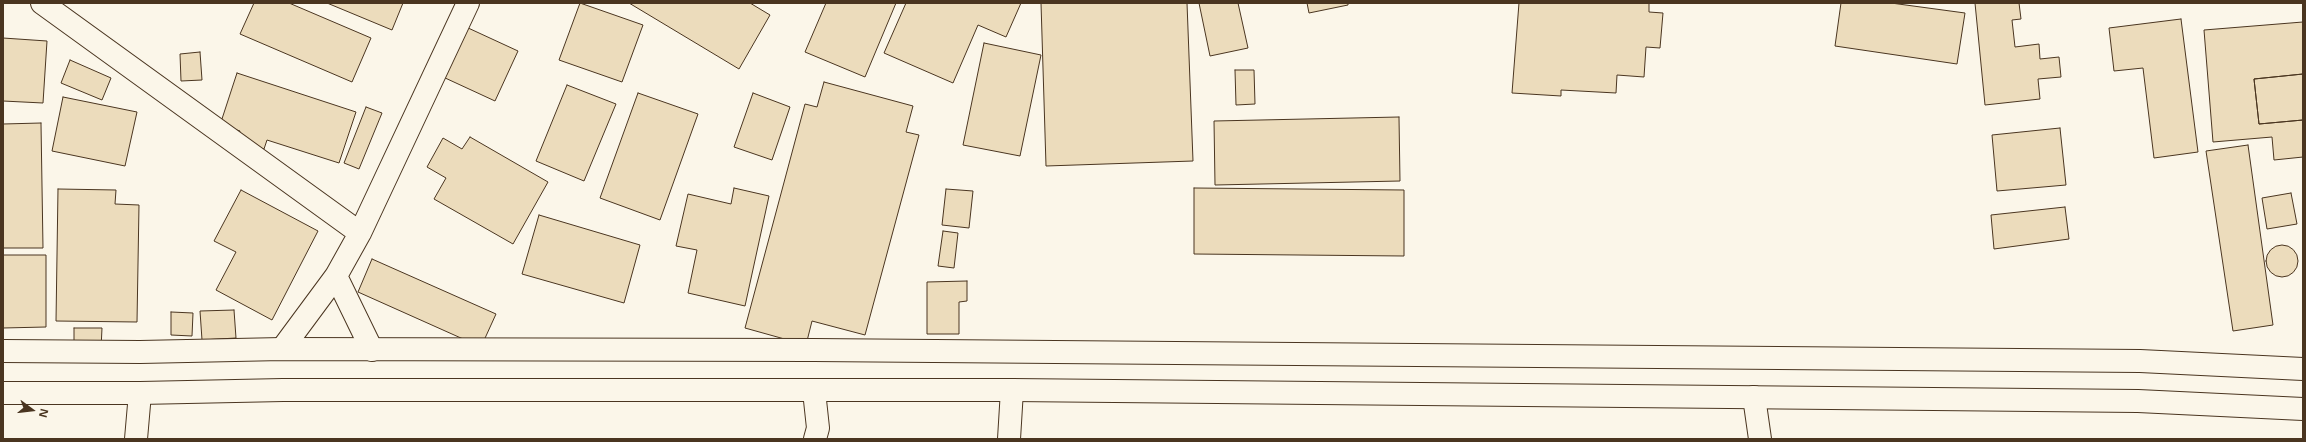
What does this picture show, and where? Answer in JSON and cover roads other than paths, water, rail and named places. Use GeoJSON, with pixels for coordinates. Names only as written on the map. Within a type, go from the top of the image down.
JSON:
{"type":"FeatureCollection","features":[{"type":"Feature","properties":{"kind":"street"},"geometry":{"type":"LineString","coordinates":[[42,3],[360,233]]}},
{"type":"Feature","properties":{"kind":"street"},"geometry":{"type":"LineString","coordinates":[[282,349],[336,276],[360,233],[468,3]]}},
{"type":"Feature","properties":{"kind":"street"},"geometry":{"type":"LineString","coordinates":[[336,276],[372,350]]}},
{"type":"Feature","properties":{"kind":"street"},"geometry":{"type":"LineString","coordinates":[[3,351],[140,352],[282,349],[814,350],[2132,361],[2303,369]]}},
{"type":"Feature","properties":{"kind":"street"},"geometry":{"type":"LineString","coordinates":[[3,393],[140,393],[283,390],[1012,390],[2138,401],[2303,409]]}},
{"type":"Feature","properties":{"kind":"street"},"geometry":{"type":"LineString","coordinates":[[1009,439],[1012,390]]}},
{"type":"Feature","properties":{"kind":"street"},"geometry":{"type":"LineString","coordinates":[[814,391],[818,428],[814,439]]}},
{"type":"Feature","properties":{"kind":"street"},"geometry":{"type":"LineString","coordinates":[[136,439],[140,393]]}},
{"type":"Feature","properties":{"kind":"street"},"geometry":{"type":"LineString","coordinates":[[1754,397],[1760,439]]}}]}
